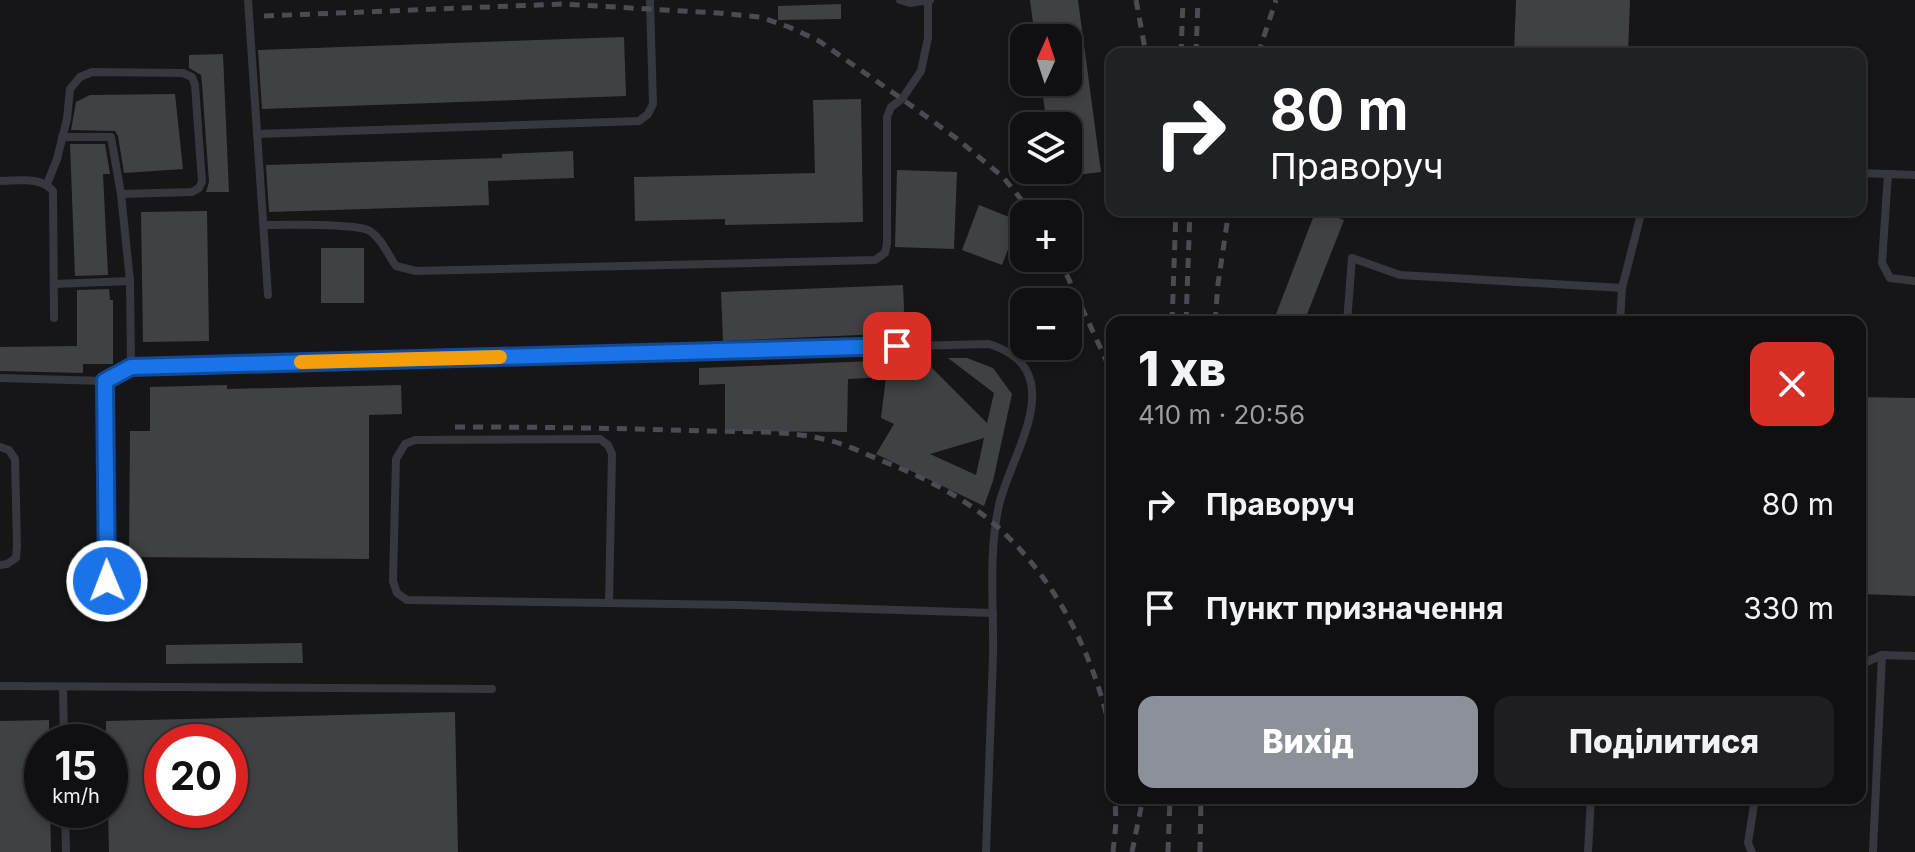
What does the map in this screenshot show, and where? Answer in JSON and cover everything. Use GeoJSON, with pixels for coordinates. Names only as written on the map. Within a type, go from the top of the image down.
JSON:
{"type":"FeatureCollection","features":[{"type":"Feature","properties":{"kind":"lane"},"geometry":{"type":"LineString","coordinates":[[248,0],[268,295]]}},
{"type":"Feature","properties":{"kind":"lane"},"geometry":{"type":"LineString","coordinates":[[257,134],[639,121],[648,114],[653,104],[650,0]]}},
{"type":"Feature","properties":{"kind":"lane"},"geometry":{"type":"LineString","coordinates":[[264,225],[368,229],[396,266],[416,271],[875,260],[885,253],[887,244],[887,117],[891,107],[902,99],[921,71],[928,38],[929,0],[910,3],[900,0]]}},
{"type":"Feature","properties":{"kind":"lane"},"geometry":{"type":"LineString","coordinates":[[47,184],[67,119],[70,89],[80,77],[92,72],[183,73],[192,77],[202,182],[199,188],[192,192],[121,194]]}},
{"type":"Feature","properties":{"kind":"lane"},"geometry":{"type":"LineString","coordinates":[[62,137],[111,137],[121,194],[130,281],[131,367]]}},
{"type":"Feature","properties":{"kind":"lane"},"geometry":{"type":"LineString","coordinates":[[1866,173],[1915,175]]}},
{"type":"Feature","properties":{"kind":"lane"},"geometry":{"type":"LineString","coordinates":[[1888,174],[1882,263],[1890,278],[1915,281]]}},
{"type":"Feature","properties":{"kind":"lane"},"geometry":{"type":"LineString","coordinates":[[0,181],[41,181],[53,191],[54,318]]}},
{"type":"Feature","properties":{"kind":"lane"},"geometry":{"type":"LineString","coordinates":[[1620,316],[1622,288],[1640,216]]}},
{"type":"Feature","properties":{"kind":"lane"},"geometry":{"type":"LineString","coordinates":[[1347,316],[1352,258],[1400,275],[1622,288]]}},
{"type":"Feature","properties":{"kind":"lane"},"geometry":{"type":"LineString","coordinates":[[54,284],[130,281]]}},
{"type":"Feature","properties":{"kind":"lane"},"geometry":{"type":"LineString","coordinates":[[0,378],[105,381],[131,367],[989,344],[1006,349],[1023,363],[1031,384],[1031,413],[1000,503],[992,546],[993,656],[986,852]]}},
{"type":"Feature","properties":{"kind":"lane"},"geometry":{"type":"LineString","coordinates":[[105,381],[107,581]]}},
{"type":"Feature","properties":{"kind":"lane"},"geometry":{"type":"LineString","coordinates":[[609,603],[612,454],[608,445],[600,439],[415,440],[405,444],[396,459],[393,581],[397,593],[407,600],[993,613]]}},
{"type":"Feature","properties":{"kind":"lane"},"geometry":{"type":"LineString","coordinates":[[0,447],[9,450],[15,459],[17,545],[16,558],[0,565]]}},
{"type":"Feature","properties":{"kind":"lane"},"geometry":{"type":"LineString","coordinates":[[1873,851],[1882,655]]}},
{"type":"Feature","properties":{"kind":"lane"},"geometry":{"type":"LineString","coordinates":[[1866,662],[1882,655],[1915,656]]}},
{"type":"Feature","properties":{"kind":"lane"},"geometry":{"type":"LineString","coordinates":[[0,686],[492,689]]}},
{"type":"Feature","properties":{"kind":"lane"},"geometry":{"type":"LineString","coordinates":[[63,687],[64,724]]}},
{"type":"Feature","properties":{"kind":"lane"},"geometry":{"type":"LineString","coordinates":[[1588,851],[1591,804]]}},
{"type":"Feature","properties":{"kind":"lane"},"geometry":{"type":"LineString","coordinates":[[1752,852],[1748,843],[1754,804]]}},
{"type":"Feature","properties":{"kind":"lane"},"geometry":{"type":"LineString","coordinates":[[65,828],[66,852]]}},
{"type":"Feature","properties":{"kind":"building"},"geometry":{"type":"Polygon","coordinates":[[[1030,0],[1078,0],[1081,24],[1033,24],[1030,0]]]}},
{"type":"Feature","properties":{"kind":"building"},"geometry":{"type":"Polygon","coordinates":[[[1516,0],[1630,0],[1628,48],[1514,48],[1516,0]]]}},
{"type":"Feature","properties":{"kind":"building"},"geometry":{"type":"Polygon","coordinates":[[[841,4],[841,19],[778,20],[778,6],[841,4]]]}},
{"type":"Feature","properties":{"kind":"building"},"geometry":{"type":"Polygon","coordinates":[[[1082,30],[1101,172],[1082,174],[1082,112],[1045,112],[1043,96],[1082,96],[1082,30]]]}},
{"type":"Feature","properties":{"kind":"building"},"geometry":{"type":"Polygon","coordinates":[[[624,37],[626,96],[262,109],[258,50],[624,37]]]}},
{"type":"Feature","properties":{"kind":"building"},"geometry":{"type":"Polygon","coordinates":[[[223,54],[229,192],[206,192],[209,182],[201,75],[189,68],[189,55],[223,54]]]}},
{"type":"Feature","properties":{"kind":"building"},"geometry":{"type":"Polygon","coordinates":[[[175,94],[183,169],[124,173],[115,131],[71,130],[76,102],[90,95],[175,94]]]}},
{"type":"Feature","properties":{"kind":"building"},"geometry":{"type":"Polygon","coordinates":[[[861,99],[863,222],[725,225],[725,219],[635,221],[634,177],[815,173],[813,100],[861,99]]]}},
{"type":"Feature","properties":{"kind":"building"},"geometry":{"type":"Polygon","coordinates":[[[70,144],[105,144],[110,174],[103,174],[108,275],[75,276],[70,144]]]}},
{"type":"Feature","properties":{"kind":"building"},"geometry":{"type":"Polygon","coordinates":[[[573,151],[574,178],[488,181],[489,205],[269,212],[266,165],[502,158],[502,154],[573,151]]]}},
{"type":"Feature","properties":{"kind":"building"},"geometry":{"type":"Polygon","coordinates":[[[897,170],[957,172],[954,249],[895,247],[897,170]]]}},
{"type":"Feature","properties":{"kind":"building"},"geometry":{"type":"Polygon","coordinates":[[[979,205],[1010,217],[1010,244],[1002,265],[962,250],[979,205]]]}},
{"type":"Feature","properties":{"kind":"building"},"geometry":{"type":"Polygon","coordinates":[[[207,211],[209,341],[143,342],[141,212],[207,211]]]}},
{"type":"Feature","properties":{"kind":"building"},"geometry":{"type":"Polygon","coordinates":[[[1314,216],[1333,216],[1344,220],[1306,316],[1275,316],[1314,216]]]}},
{"type":"Feature","properties":{"kind":"building"},"geometry":{"type":"Polygon","coordinates":[[[321,248],[364,248],[364,303],[321,303],[321,248]]]}},
{"type":"Feature","properties":{"kind":"building"},"geometry":{"type":"Polygon","coordinates":[[[903,285],[905,333],[723,341],[721,292],[903,285]]]}},
{"type":"Feature","properties":{"kind":"building"},"geometry":{"type":"Polygon","coordinates":[[[109,289],[110,300],[113,300],[113,364],[83,364],[83,373],[0,371],[0,347],[77,346],[77,290],[109,289]]]}},
{"type":"Feature","properties":{"kind":"building"},"geometry":{"type":"Polygon","coordinates":[[[948,358],[967,358],[993,368],[1012,394],[993,481],[984,506],[876,454],[894,424],[881,418],[886,377],[848,379],[847,432],[725,431],[725,384],[699,385],[699,368],[923,359],[987,423],[994,393],[948,358]],[[984,438],[930,454],[976,475],[984,438]]]}},
{"type":"Feature","properties":{"kind":"building"},"geometry":{"type":"Polygon","coordinates":[[[227,385],[227,389],[401,385],[402,414],[369,415],[369,559],[129,557],[130,431],[150,431],[150,387],[227,385]]]}},
{"type":"Feature","properties":{"kind":"building"},"geometry":{"type":"Polygon","coordinates":[[[1866,397],[1915,398],[1915,596],[1866,594],[1866,397]]]}},
{"type":"Feature","properties":{"kind":"building"},"geometry":{"type":"Polygon","coordinates":[[[302,643],[303,663],[166,664],[166,645],[302,643]]]}},
{"type":"Feature","properties":{"kind":"building"},"geometry":{"type":"Polygon","coordinates":[[[455,712],[458,852],[109,852],[108,828],[128,828],[128,724],[106,724],[106,721],[455,712]]]}},
{"type":"Feature","properties":{"kind":"building"},"geometry":{"type":"Polygon","coordinates":[[[49,720],[49,724],[24,724],[24,828],[50,828],[51,852],[0,852],[0,721],[49,720]]]}},
{"type":"Feature","properties":{"kind":"railway"},"geometry":{"type":"LineString","coordinates":[[1136,0],[1145,48]]}},
{"type":"Feature","properties":{"kind":"railway"},"geometry":{"type":"LineString","coordinates":[[1181,48],[1183,0]]}},
{"type":"Feature","properties":{"kind":"railway"},"geometry":{"type":"LineString","coordinates":[[1196,48],[1198,0]]}},
{"type":"Feature","properties":{"kind":"railway"},"geometry":{"type":"LineString","coordinates":[[1260,48],[1276,0]]}},
{"type":"Feature","properties":{"kind":"railway"},"geometry":{"type":"LineString","coordinates":[[264,16],[562,4],[760,17],[819,41],[902,99],[1003,177],[1022,200]]}},
{"type":"Feature","properties":{"kind":"railway"},"geometry":{"type":"LineString","coordinates":[[1172,316],[1176,216]]}},
{"type":"Feature","properties":{"kind":"railway"},"geometry":{"type":"LineString","coordinates":[[1186,316],[1190,216]]}},
{"type":"Feature","properties":{"kind":"railway"},"geometry":{"type":"LineString","coordinates":[[1215,316],[1228,216]]}},
{"type":"Feature","properties":{"kind":"railway"},"geometry":{"type":"LineString","coordinates":[[1065,272],[1106,360]]}},
{"type":"Feature","properties":{"kind":"railway"},"geometry":{"type":"LineString","coordinates":[[455,427],[794,434],[839,443],[917,476],[963,501],[991,521],[1043,577],[1074,628],[1097,682],[1106,715]]}},
{"type":"Feature","properties":{"kind":"railway"},"geometry":{"type":"LineString","coordinates":[[1113,852],[1115,804]]}},
{"type":"Feature","properties":{"kind":"railway"},"geometry":{"type":"LineString","coordinates":[[1132,852],[1142,804]]}},
{"type":"Feature","properties":{"kind":"railway"},"geometry":{"type":"LineString","coordinates":[[1168,852],[1170,804]]}},
{"type":"Feature","properties":{"kind":"railway"},"geometry":{"type":"LineString","coordinates":[[1200,852],[1201,804]]}},
{"type":"Feature","properties":{"kind":"slow traffic"},"geometry":{"type":"LineString","coordinates":[[301,362],[500,357]]}},
{"type":"Feature","properties":{"kind":"route"},"geometry":{"type":"LineString","coordinates":[[107,581],[105,381],[131,367],[897,346]]}}]}
